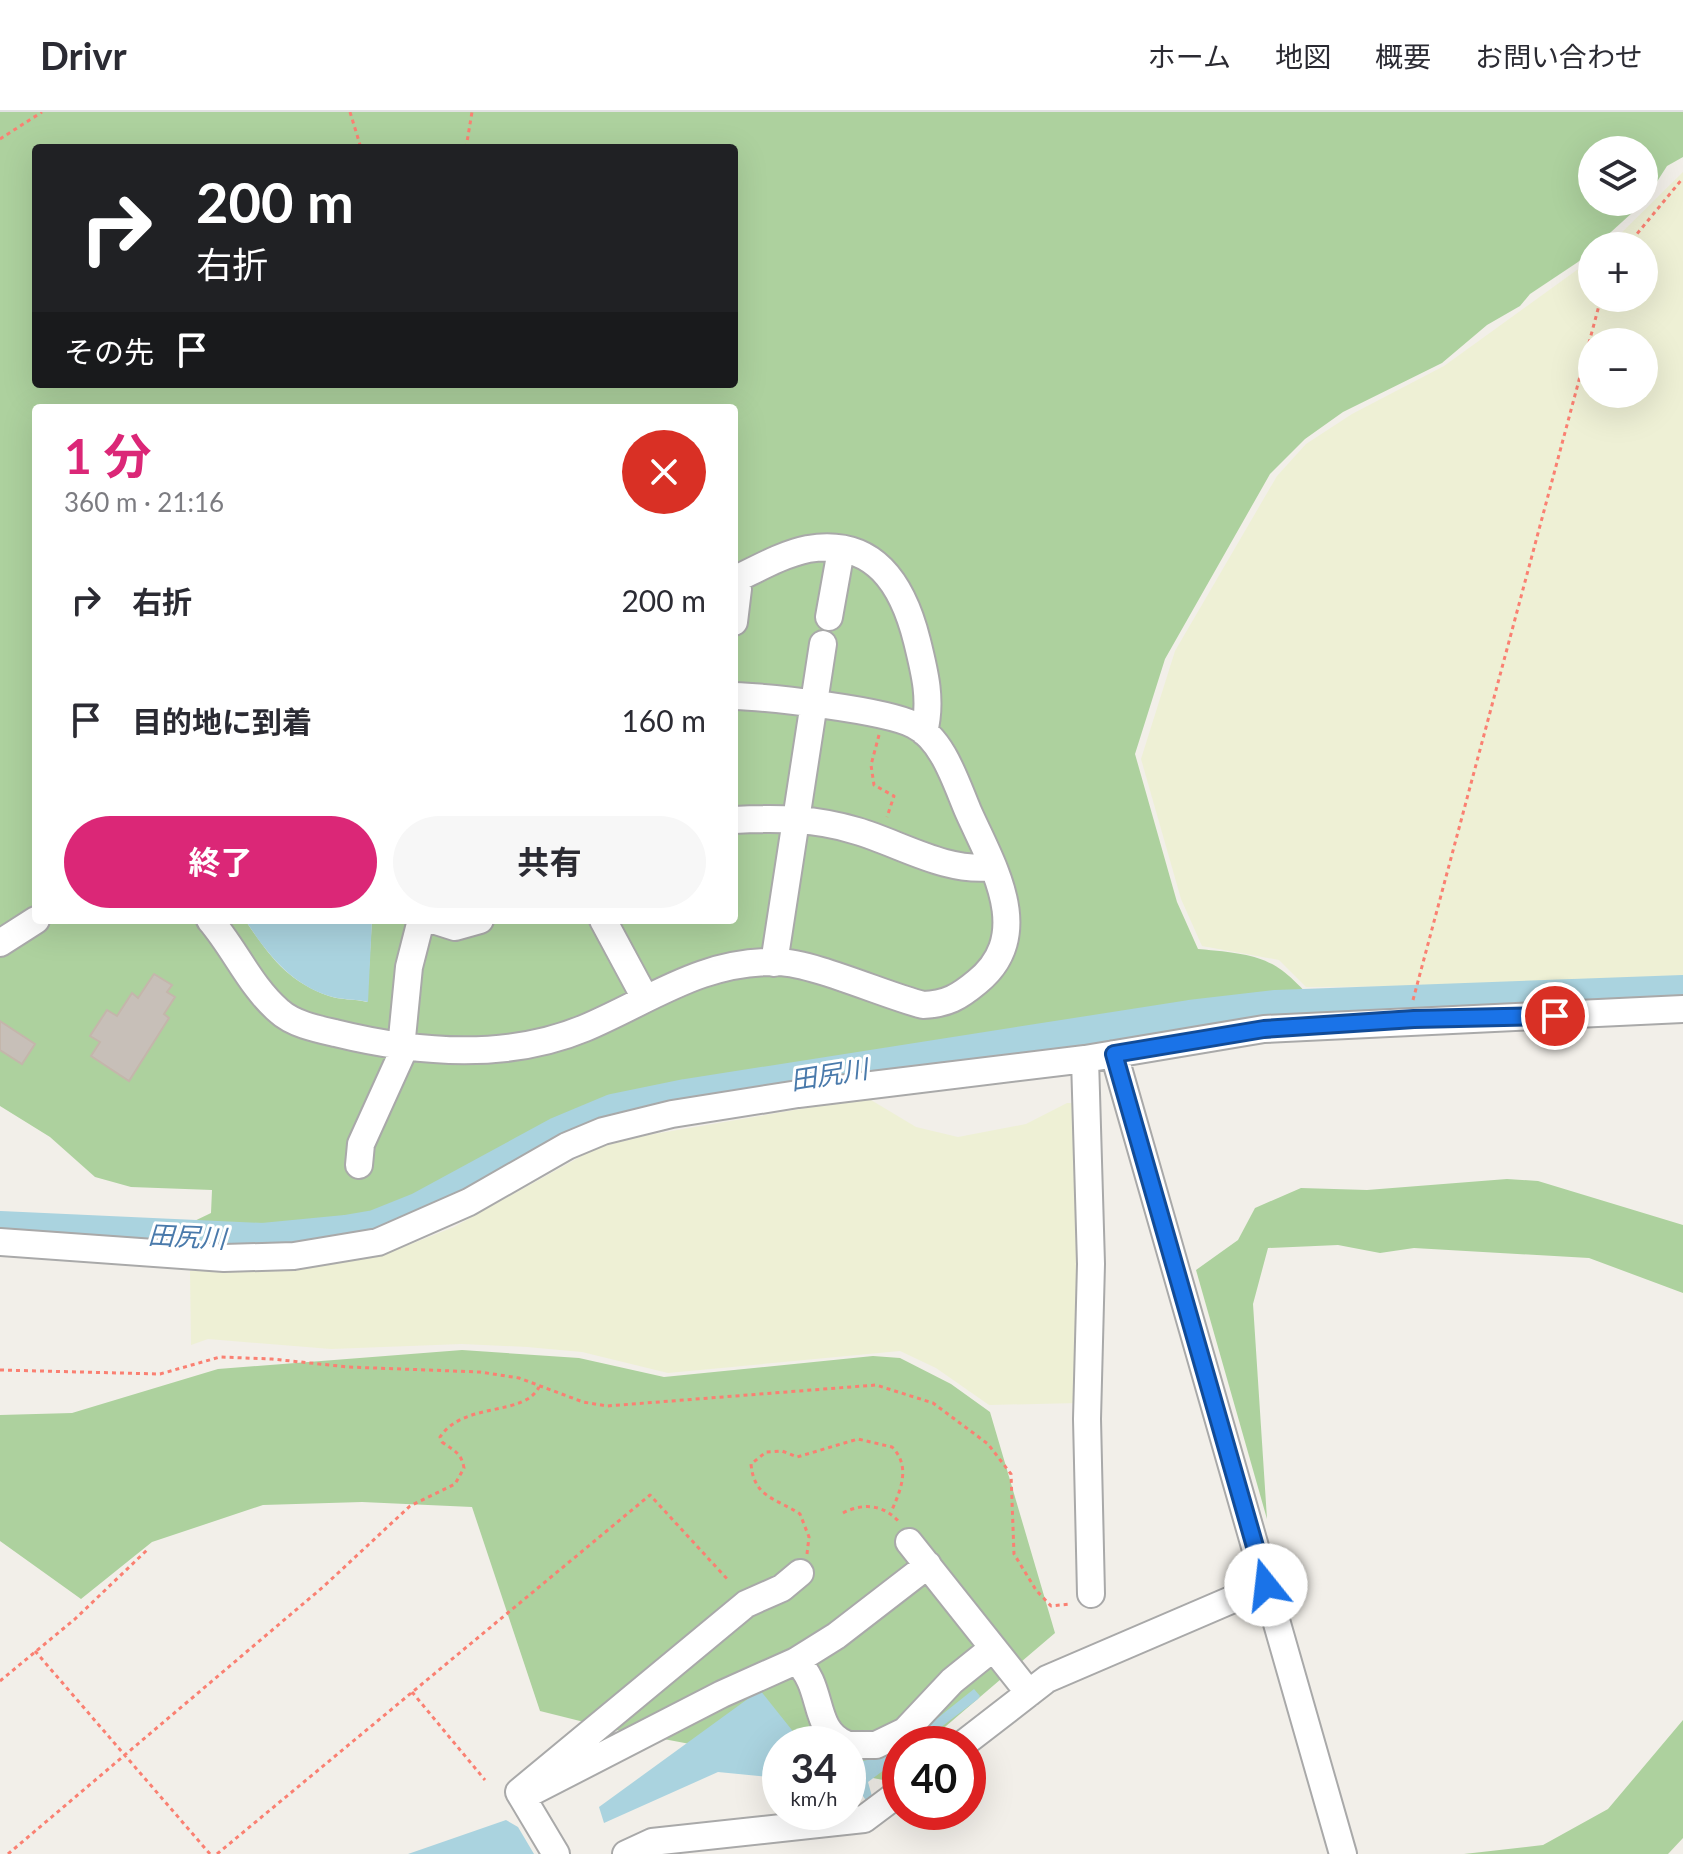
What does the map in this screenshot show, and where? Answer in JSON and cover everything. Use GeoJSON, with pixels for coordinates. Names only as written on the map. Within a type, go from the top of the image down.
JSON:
{"type":"FeatureCollection","features":[{"type":"Feature","properties":{"kind":"street"},"geometry":{"type":"LineString","coordinates":[[738,578],[808,549],[858,553],[879,565],[893,578],[908,612],[929,698],[924,732]]}},
{"type":"Feature","properties":{"kind":"street"},"geometry":{"type":"LineString","coordinates":[[829,617],[841,550]]}},
{"type":"Feature","properties":{"kind":"street"},"geometry":{"type":"LineString","coordinates":[[774,963],[823,644]]}},
{"type":"Feature","properties":{"kind":"street"},"geometry":{"type":"LineString","coordinates":[[213,924],[258,988],[281,1013],[313,1027],[403,1048],[465,1051],[545,1042],[586,1028],[695,974],[774,963],[821,973],[923,1005],[946,1004],[983,977],[999,957],[1008,934],[1003,892],[946,763],[924,732],[915,725],[885,717],[738,697]]}},
{"type":"Feature","properties":{"kind":"street"},"geometry":{"type":"LineString","coordinates":[[738,820],[796,818],[879,838],[970,870],[993,867]]}},
{"type":"Feature","properties":{"kind":"street"},"geometry":{"type":"LineString","coordinates":[[0,943],[32,923]]}},
{"type":"Feature","properties":{"kind":"street"},"geometry":{"type":"LineString","coordinates":[[359,1165],[361,1144],[403,1048],[409,967],[420,924]]}},
{"type":"Feature","properties":{"kind":"street"},"geometry":{"type":"LineString","coordinates":[[446,924],[455,927],[466,924]]}},
{"type":"Feature","properties":{"kind":"street"},"geometry":{"type":"LineString","coordinates":[[605,924],[645,998]]}},
{"type":"Feature","properties":{"kind":"street"},"geometry":{"type":"LineString","coordinates":[[0,1242],[224,1258],[294,1256],[350,1247],[391,1236],[469,1202],[567,1146],[640,1121],[798,1094],[1085,1059],[1264,1029],[1414,1019],[1683,1009]]}},
{"type":"Feature","properties":{"kind":"street"},"geometry":{"type":"LineString","coordinates":[[1114,1054],[1343,1854]]}},
{"type":"Feature","properties":{"kind":"street"},"geometry":{"type":"LineString","coordinates":[[1085,1059],[1091,1264],[1087,1419],[1091,1594]]}},
{"type":"Feature","properties":{"kind":"street"},"geometry":{"type":"LineString","coordinates":[[909,1542],[1029,1693]]}},
{"type":"Feature","properties":{"kind":"street"},"geometry":{"type":"LineString","coordinates":[[522,1797],[722,1694],[796,1661],[836,1636],[928,1565]]}},
{"type":"Feature","properties":{"kind":"street"},"geometry":{"type":"LineString","coordinates":[[556,1854],[519,1792],[746,1604],[782,1588],[800,1573]]}},
{"type":"Feature","properties":{"kind":"street"},"geometry":{"type":"LineString","coordinates":[[986,1726],[1047,1679],[1266,1585]]}},
{"type":"Feature","properties":{"kind":"street"},"geometry":{"type":"LineString","coordinates":[[866,1745],[876,1745],[898,1736],[952,1681],[993,1648]]}},
{"type":"Feature","properties":{"kind":"street"},"geometry":{"type":"LineString","coordinates":[[796,1661],[813,1681],[820,1713],[827,1726]]}},
{"type":"Feature","properties":{"kind":"street"},"geometry":{"type":"LineString","coordinates":[[626,1854],[652,1842],[864,1819],[882,1806]]}},
{"type":"Feature","properties":{"kind":"path"},"geometry":{"type":"LineString","coordinates":[[0,139],[42,112]]}},
{"type":"Feature","properties":{"kind":"path"},"geometry":{"type":"LineString","coordinates":[[350,112],[360,144]]}},
{"type":"Feature","properties":{"kind":"path"},"geometry":{"type":"LineString","coordinates":[[467,144],[472,112]]}},
{"type":"Feature","properties":{"kind":"path"},"geometry":{"type":"LineString","coordinates":[[1639,232],[1683,178]]}},
{"type":"Feature","properties":{"kind":"path"},"geometry":{"type":"LineString","coordinates":[[1414,1019],[1412,1005],[1417,978],[1597,312]]}},
{"type":"Feature","properties":{"kind":"path"},"geometry":{"type":"LineString","coordinates":[[879,838],[894,796],[874,785],[871,774],[885,717]]}},
{"type":"Feature","properties":{"kind":"path"},"geometry":{"type":"LineString","coordinates":[[0,1370],[160,1374],[205,1360],[231,1357],[348,1367],[480,1372],[519,1378],[583,1402],[607,1406],[876,1385],[933,1403],[988,1444],[1011,1474],[1014,1554],[1036,1590],[1051,1606],[1084,1601],[1091,1594]]}},
{"type":"Feature","properties":{"kind":"path"},"geometry":{"type":"LineString","coordinates":[[8,1854],[323,1587],[410,1506],[455,1484],[464,1468],[463,1459],[454,1448],[442,1442],[440,1437],[446,1428],[494,1407],[520,1404],[534,1398],[540,1386]]}},
{"type":"Feature","properties":{"kind":"path"},"geometry":{"type":"LineString","coordinates":[[800,1573],[808,1550],[807,1527],[800,1514],[765,1498],[753,1479],[751,1464],[766,1452],[782,1451],[797,1457],[858,1439],[892,1447],[903,1461],[903,1472],[900,1492],[891,1512]]}},
{"type":"Feature","properties":{"kind":"path"},"geometry":{"type":"LineString","coordinates":[[217,1854],[650,1495],[729,1581]]}},
{"type":"Feature","properties":{"kind":"path"},"geometry":{"type":"LineString","coordinates":[[843,1513],[865,1506],[891,1512],[904,1528],[909,1542]]}},
{"type":"Feature","properties":{"kind":"path"},"geometry":{"type":"LineString","coordinates":[[0,1681],[75,1619],[147,1550]]}},
{"type":"Feature","properties":{"kind":"path"},"geometry":{"type":"LineString","coordinates":[[35,1651],[210,1854]]}},
{"type":"Feature","properties":{"kind":"path"},"geometry":{"type":"LineString","coordinates":[[412,1692],[485,1780]]}},
{"type":"Feature","properties":{"kind":"green space"},"geometry":{"type":"Polygon","coordinates":[[[0,112],[1683,112],[1683,157],[1667,166],[1658,180],[1658,136],[1578,136],[1578,216],[1629,216],[1611,232],[1578,232],[1578,262],[1530,294],[1520,306],[1487,325],[1442,363],[1343,412],[1305,439],[1270,474],[1165,659],[1135,754],[1177,902],[1198,949],[1240,954],[1269,962],[1293,980],[1322,1011],[1161,1028],[712,1097],[419,1216],[353,1235],[257,1248],[97,1242],[94,1222],[184,1226],[211,1213],[212,1190],[131,1187],[95,1177],[50,1137],[0,1106],[0,112]]]}},
{"type":"Feature","properties":{"kind":"green space"},"geometry":{"type":"Polygon","coordinates":[[[1683,172],[1683,985],[1306,987],[1279,960],[1202,946],[1181,899],[1141,759],[1175,651],[1277,476],[1306,444],[1352,414],[1444,366],[1578,269],[1578,312],[1658,312],[1658,232],[1622,232],[1638,216],[1658,216],[1658,197],[1683,172]]]}},
{"type":"Feature","properties":{"kind":"green space"},"geometry":{"type":"Polygon","coordinates":[[[853,1100],[871,1100],[916,1127],[958,1137],[1026,1124],[1067,1103],[1076,1103],[1080,1403],[989,1405],[936,1368],[900,1351],[668,1373],[582,1352],[527,1347],[462,1344],[331,1349],[208,1339],[191,1345],[190,1271],[305,1269],[388,1253],[454,1227],[596,1148],[648,1135],[853,1100]]]}},
{"type":"Feature","properties":{"kind":"green space"},"geometry":{"type":"Polygon","coordinates":[[[1507,1179],[1538,1181],[1683,1225],[1683,1293],[1589,1258],[1414,1248],[1380,1253],[1338,1245],[1268,1248],[1253,1304],[1267,1519],[1196,1270],[1238,1240],[1255,1208],[1301,1188],[1367,1190],[1507,1179]]]}},
{"type":"Feature","properties":{"kind":"green space"},"geometry":{"type":"Polygon","coordinates":[[[462,1350],[579,1358],[664,1377],[873,1356],[900,1358],[951,1384],[990,1412],[1055,1633],[946,1726],[882,1726],[882,1780],[866,1777],[866,1726],[762,1726],[762,1758],[616,1730],[540,1711],[472,1507],[362,1502],[263,1505],[152,1542],[81,1599],[0,1541],[0,1415],[72,1413],[218,1369],[462,1350]]]}},
{"type":"Feature","properties":{"kind":"green space"},"geometry":{"type":"Polygon","coordinates":[[[1683,1720],[1683,1838],[1668,1854],[1464,1854],[1543,1845],[1608,1809],[1683,1720]]]}},
{"type":"Feature","properties":{"kind":"water"},"geometry":{"type":"Polygon","coordinates":[[[248,924],[372,924],[368,1002],[329,996],[302,983],[280,966],[248,924]]]}},
{"type":"Feature","properties":{"kind":"water"},"geometry":{"type":"Polygon","coordinates":[[[974,1689],[980,1696],[943,1726],[928,1726],[974,1689]]]}},
{"type":"Feature","properties":{"kind":"water"},"geometry":{"type":"Polygon","coordinates":[[[760,1690],[789,1726],[762,1726],[762,1776],[718,1772],[604,1823],[599,1807],[760,1690]]]}},
{"type":"Feature","properties":{"kind":"water"},"geometry":{"type":"Polygon","coordinates":[[[882,1757],[882,1772],[868,1782],[873,1800],[867,1802],[866,1800],[866,1760],[882,1757]]]}},
{"type":"Feature","properties":{"kind":"water"},"geometry":{"type":"Polygon","coordinates":[[[506,1820],[518,1827],[534,1854],[408,1854],[506,1820]]]}},
{"type":"Feature","properties":{"kind":"building"},"geometry":{"type":"Polygon","coordinates":[[[154,974],[172,985],[167,992],[175,997],[164,1014],[169,1018],[129,1081],[91,1056],[100,1042],[90,1036],[107,1010],[117,1016],[132,993],[138,998],[154,974]]]}},
{"type":"Feature","properties":{"kind":"building"},"geometry":{"type":"Polygon","coordinates":[[[0,1021],[35,1044],[22,1064],[0,1050],[0,1021]]]}},
{"type":"Feature","properties":{"kind":"waterway","name":"田尻川"},"geometry":{"type":"LineString","coordinates":[[0,1228],[263,1240],[346,1232],[375,1227],[420,1209],[558,1134],[613,1111],[686,1096],[1190,1017],[1276,1007],[1683,992]]}},
{"type":"Feature","properties":{"kind":"route"},"geometry":{"type":"LineString","coordinates":[[1266,1585],[1114,1054],[1264,1029],[1414,1019],[1555,1016]]}}]}
